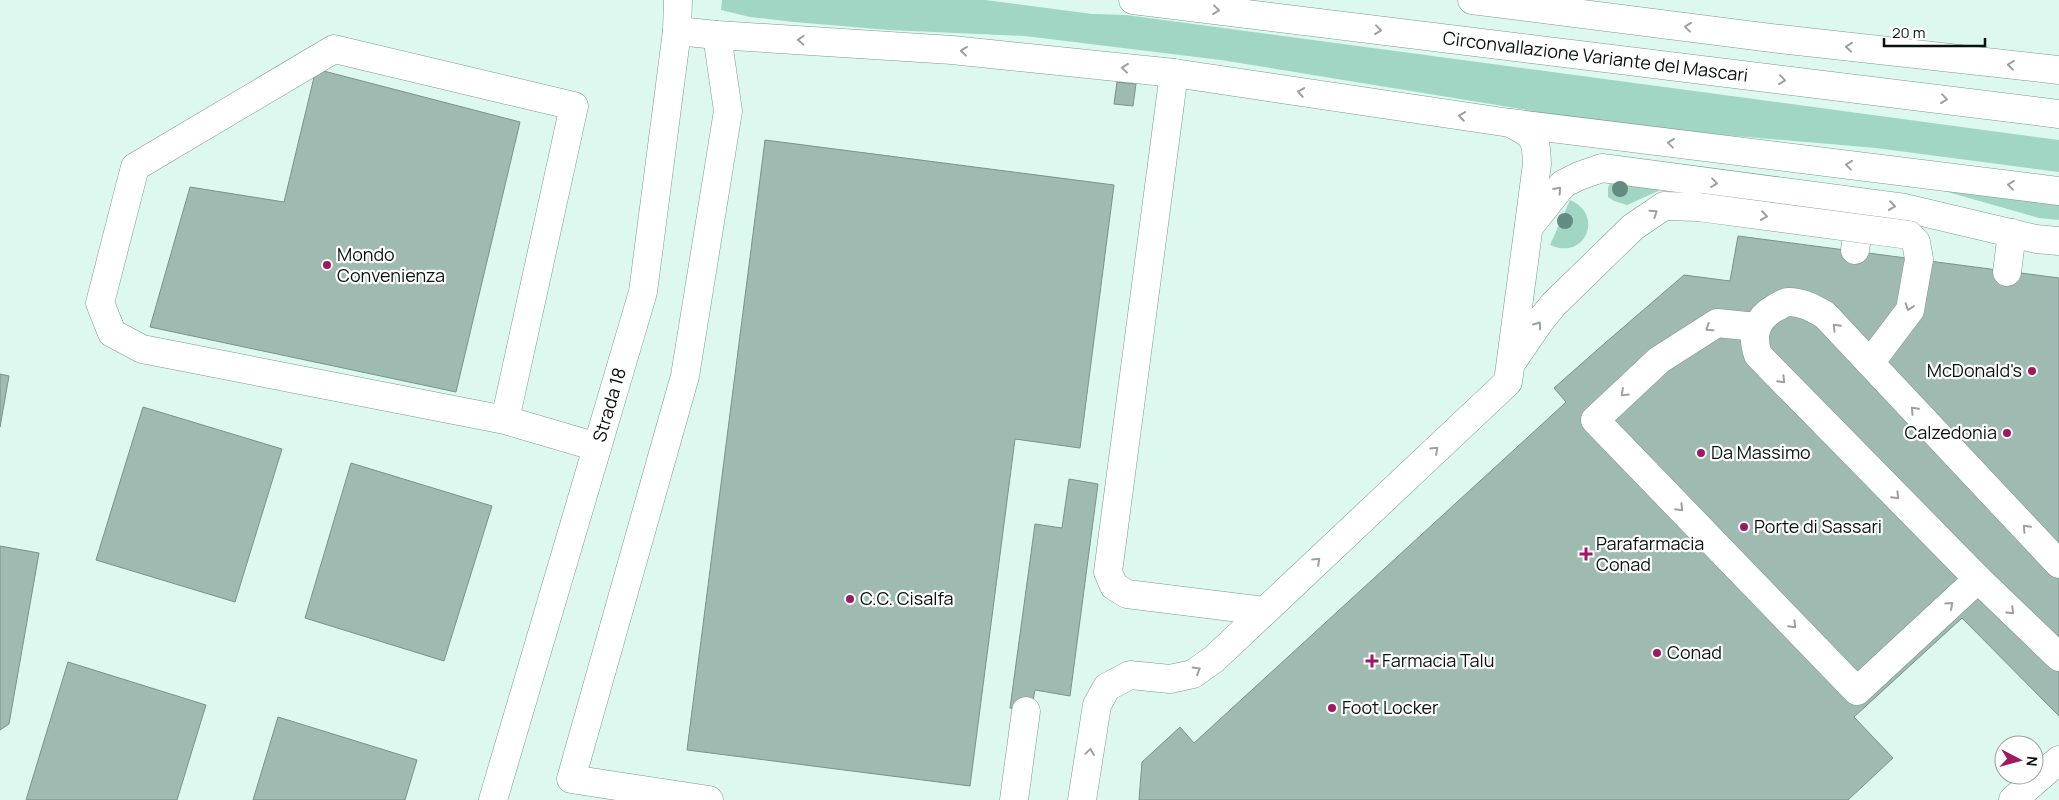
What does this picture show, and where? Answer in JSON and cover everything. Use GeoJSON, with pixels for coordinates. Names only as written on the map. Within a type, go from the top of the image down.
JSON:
{"type":"FeatureCollection","features":[{"type":"Feature","properties":{"kind":"main road","name":"Strada 18"},"geometry":{"type":"LineString","coordinates":[[493,800],[643,292],[677,31],[678,0]]}},
{"type":"Feature","properties":{"kind":"main road","name":"Circonvallazione Variante del Mascari"},"geometry":{"type":"LineString","coordinates":[[1133,0],[2059,114]]}},
{"type":"Feature","properties":{"kind":"main road"},"geometry":{"type":"LineString","coordinates":[[1472,0],[1780,39],[2059,70]]}},
{"type":"Feature","properties":{"kind":"main road"},"geometry":{"type":"LineString","coordinates":[[677,31],[952,50],[1174,72],[1510,123],[2059,191]]}},
{"type":"Feature","properties":{"kind":"main road"},"geometry":{"type":"LineString","coordinates":[[709,800],[570,779],[685,376],[728,111],[716,35]]}},
{"type":"Feature","properties":{"kind":"main road"},"geometry":{"type":"LineString","coordinates":[[505,420],[574,106],[334,49],[135,167],[100,303],[112,333],[142,349],[505,420],[598,447]]}},
{"type":"Feature","properties":{"kind":"main road"},"geometry":{"type":"LineString","coordinates":[[1174,72],[1108,572],[1114,586],[1127,594],[1264,610]]}},
{"type":"Feature","properties":{"kind":"main road"},"geometry":{"type":"LineString","coordinates":[[1082,800],[1096,705],[1108,687],[1130,675],[1170,679],[1192,674],[1214,659],[1508,382],[1537,164],[1536,147],[1529,132],[1510,123]]}},
{"type":"Feature","properties":{"kind":"main road"},"geometry":{"type":"LineString","coordinates":[[1528,229],[1562,184],[1602,168],[1905,208],[2012,233],[2059,241]]}},
{"type":"Feature","properties":{"kind":"main road"},"geometry":{"type":"LineString","coordinates":[[1855,250],[1862,202]]}},
{"type":"Feature","properties":{"kind":"main road"},"geometry":{"type":"LineString","coordinates":[[1510,365],[1554,304],[1633,228],[1664,206],[1698,207],[1909,235],[1916,242],[1922,260]]}},
{"type":"Feature","properties":{"kind":"main road"},"geometry":{"type":"LineString","coordinates":[[1870,363],[1910,310],[1933,214]]}},
{"type":"Feature","properties":{"kind":"main road"},"geometry":{"type":"LineString","coordinates":[[2006,272],[2012,233]]}},
{"type":"Feature","properties":{"kind":"main road"},"geometry":{"type":"LineString","coordinates":[[2059,564],[1825,315],[1806,304],[1786,301],[1768,312],[1756,327],[1754,342],[1758,355],[1978,579],[2059,658]]}},
{"type":"Feature","properties":{"kind":"main road"},"geometry":{"type":"LineString","coordinates":[[1756,327],[1716,323],[1660,360],[1595,420],[1857,691],[1978,579]]}},
{"type":"Feature","properties":{"kind":"main road"},"geometry":{"type":"LineString","coordinates":[[1014,800],[1026,711]]}},
{"type":"Feature","properties":{"kind":"main road"},"geometry":{"type":"LineString","coordinates":[[2013,800],[2059,760]]}},
{"type":"Feature","properties":{"kind":"green space"},"geometry":{"type":"Polygon","coordinates":[[[722,0],[985,0],[1092,14],[1126,15],[2059,140],[2059,172],[1876,148],[1631,127],[1221,60],[1025,36],[889,30],[750,17],[721,10],[722,0]]]}},
{"type":"Feature","properties":{"kind":"green space"},"geometry":{"type":"Polygon","coordinates":[[[1611,180],[1674,184],[1627,205],[1608,197],[1608,188],[1611,180]]]}},
{"type":"Feature","properties":{"kind":"green space"},"geometry":{"type":"Polygon","coordinates":[[[1923,185],[2059,198],[2059,220],[2039,218],[1923,185]]]}},
{"type":"Feature","properties":{"kind":"green space"},"geometry":{"type":"Polygon","coordinates":[[[1570,200],[1581,207],[1587,216],[1586,234],[1581,242],[1573,247],[1562,248],[1550,245],[1570,200]]]}},
{"type":"Feature","properties":{"kind":"building","name":"Mondo Convenienza"},"geometry":{"type":"Polygon","coordinates":[[[316,69],[520,122],[456,392],[150,327],[190,187],[284,202],[316,69]]]}},
{"type":"Feature","properties":{"kind":"building"},"geometry":{"type":"Polygon","coordinates":[[[1117,82],[1136,84],[1133,106],[1114,104],[1117,82]]]}},
{"type":"Feature","properties":{"kind":"building","name":"C.C. Cisalfa"},"geometry":{"type":"Polygon","coordinates":[[[765,140],[1114,185],[1080,448],[1015,439],[970,786],[687,750],[765,140]]]}},
{"type":"Feature","properties":{"kind":"building","name":"Porte di Sassari"},"geometry":{"type":"Polygon","coordinates":[[[1738,236],[2059,278],[2059,716],[1962,618],[1854,717],[1893,758],[1848,800],[1139,800],[1142,762],[1180,727],[1194,743],[1563,405],[1566,402],[1554,388],[1605,343],[1684,275],[1730,281],[1738,236]]]}},
{"type":"Feature","properties":{"kind":"building"},"geometry":{"type":"Polygon","coordinates":[[[0,374],[9,376],[0,427],[0,374]]]}},
{"type":"Feature","properties":{"kind":"building"},"geometry":{"type":"Polygon","coordinates":[[[143,407],[282,449],[235,602],[96,560],[143,407]]]}},
{"type":"Feature","properties":{"kind":"building"},"geometry":{"type":"Polygon","coordinates":[[[351,463],[492,506],[444,661],[305,618],[351,463]]]}},
{"type":"Feature","properties":{"kind":"building"},"geometry":{"type":"Polygon","coordinates":[[[1069,479],[1098,484],[1070,696],[1035,690],[1031,711],[1010,708],[1035,524],[1062,528],[1069,479]]]}},
{"type":"Feature","properties":{"kind":"building"},"geometry":{"type":"Polygon","coordinates":[[[0,546],[39,553],[9,724],[0,730],[0,546]]]}},
{"type":"Feature","properties":{"kind":"building"},"geometry":{"type":"Polygon","coordinates":[[[68,662],[206,705],[177,800],[26,800],[68,662]]]}},
{"type":"Feature","properties":{"kind":"building"},"geometry":{"type":"Polygon","coordinates":[[[278,717],[417,760],[405,800],[253,800],[278,717]]]}},
{"type":"Feature","properties":{"kind":"place","name":"Mondo Convenienza"},"geometry":{"type":"Point","coordinates":[327,265]}},
{"type":"Feature","properties":{"kind":"place","name":"McDonald's"},"geometry":{"type":"Point","coordinates":[2032,371]}},
{"type":"Feature","properties":{"kind":"place","name":"Calzedonia"},"geometry":{"type":"Point","coordinates":[2007,433]}},
{"type":"Feature","properties":{"kind":"place","name":"Da Massimo"},"geometry":{"type":"Point","coordinates":[1701,453]}},
{"type":"Feature","properties":{"kind":"place","name":"Porte di Sassari"},"geometry":{"type":"Point","coordinates":[1744,527]}},
{"type":"Feature","properties":{"kind":"place","name":"Parafarmacia Conad"},"geometry":{"type":"Point","coordinates":[1586,554]}},
{"type":"Feature","properties":{"kind":"place","name":"C.C. Cisalfa"},"geometry":{"type":"Point","coordinates":[850,599]}},
{"type":"Feature","properties":{"kind":"place","name":"Conad"},"geometry":{"type":"Point","coordinates":[1657,653]}},
{"type":"Feature","properties":{"kind":"place","name":"Farmacia Talu"},"geometry":{"type":"Point","coordinates":[1372,661]}},
{"type":"Feature","properties":{"kind":"place","name":"Foot Locker"},"geometry":{"type":"Point","coordinates":[1332,708]}}]}
